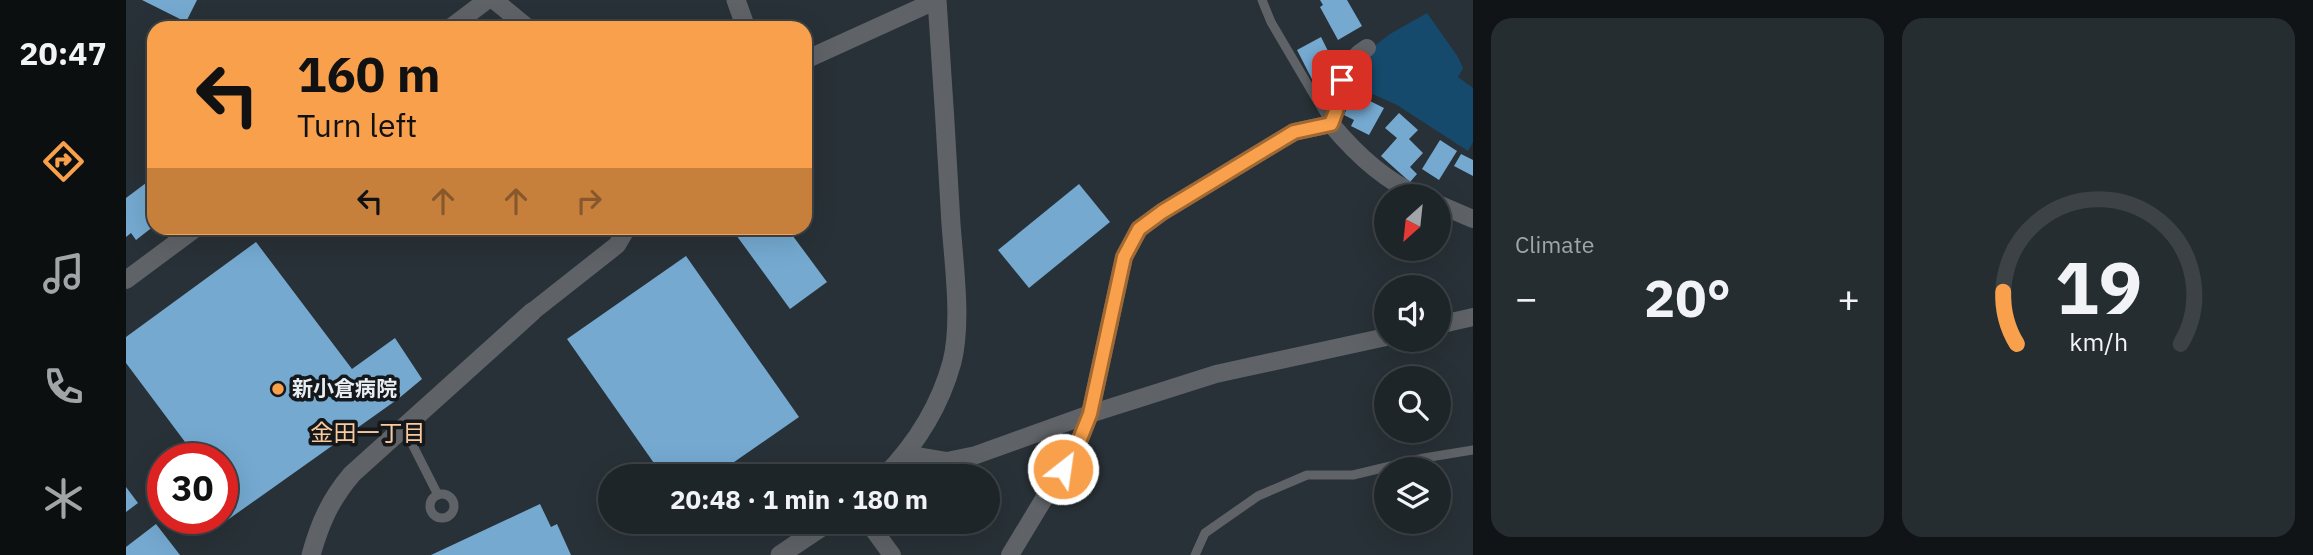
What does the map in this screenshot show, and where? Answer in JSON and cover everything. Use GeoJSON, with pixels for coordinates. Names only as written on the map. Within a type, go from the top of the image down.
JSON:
{"type":"FeatureCollection","features":[{"type":"Feature","properties":{"kind":"street"},"geometry":{"type":"LineString","coordinates":[[459,21],[487,0]]}},
{"type":"Feature","properties":{"kind":"street"},"geometry":{"type":"LineString","coordinates":[[494,0],[520,21]]}},
{"type":"Feature","properties":{"kind":"street"},"geometry":{"type":"LineString","coordinates":[[736,0],[744,21]]}},
{"type":"Feature","properties":{"kind":"street"},"geometry":{"type":"LineString","coordinates":[[812,57],[937,0],[955,281],[955,340],[952,361],[928,423],[897,464]]}},
{"type":"Feature","properties":{"kind":"street"},"geometry":{"type":"LineString","coordinates":[[1331,124],[1345,70],[1351,61],[1367,48]]}},
{"type":"Feature","properties":{"kind":"street"},"geometry":{"type":"LineString","coordinates":[[1331,124],[1346,142],[1395,184]]}},
{"type":"Feature","properties":{"kind":"street"},"geometry":{"type":"LineString","coordinates":[[1010,555],[1080,439],[1090,414],[1124,257],[1139,229],[1162,212],[1294,132],[1331,124]]}},
{"type":"Feature","properties":{"kind":"street"},"geometry":{"type":"LineString","coordinates":[[1451,210],[1473,219]]}},
{"type":"Feature","properties":{"kind":"street"},"geometry":{"type":"LineString","coordinates":[[126,280],[187,235]]}},
{"type":"Feature","properties":{"kind":"street"},"geometry":{"type":"LineString","coordinates":[[311,555],[319,527],[334,496],[352,474],[532,312],[617,245],[623,235]]}},
{"type":"Feature","properties":{"kind":"street"},"geometry":{"type":"LineString","coordinates":[[1451,322],[1473,317]]}},
{"type":"Feature","properties":{"kind":"street"},"geometry":{"type":"LineString","coordinates":[[906,454],[947,461],[976,455],[1090,414],[1216,374],[1374,340]]}},
{"type":"Feature","properties":{"kind":"street"},"geometry":{"type":"LineString","coordinates":[[780,555],[811,534]]}},
{"type":"Feature","properties":{"kind":"street"},"geometry":{"type":"LineString","coordinates":[[877,534],[892,555]]}},
{"type":"Feature","properties":{"kind":"lane"},"geometry":{"type":"LineString","coordinates":[[1262,0],[1271,22],[1331,124]]}},
{"type":"Feature","properties":{"kind":"lane"},"geometry":{"type":"LineString","coordinates":[[404,427],[438,495]]}},
{"type":"Feature","properties":{"kind":"lane"},"geometry":{"type":"LineString","coordinates":[[1195,555],[1205,533],[1258,496],[1307,475],[1353,475],[1424,458],[1473,450]]}},
{"type":"Feature","properties":{"kind":"shaded area"},"geometry":{"type":"Polygon","coordinates":[[[1427,13],[1458,57],[1463,68],[1458,77],[1473,88],[1473,142],[1468,151],[1397,105],[1348,83],[1355,61],[1390,34],[1427,13]]]}},
{"type":"Feature","properties":{"kind":"building"},"geometry":{"type":"Polygon","coordinates":[[[142,0],[197,0],[186,21],[142,0]]]}},
{"type":"Feature","properties":{"kind":"building"},"geometry":{"type":"Polygon","coordinates":[[[1320,0],[1347,0],[1362,26],[1338,40],[1320,7],[1323,5],[1320,0]]]}},
{"type":"Feature","properties":{"kind":"building"},"geometry":{"type":"Polygon","coordinates":[[[1321,37],[1335,65],[1329,68],[1334,77],[1316,87],[1297,50],[1321,37]]]}},
{"type":"Feature","properties":{"kind":"building"},"geometry":{"type":"Polygon","coordinates":[[[1354,93],[1384,108],[1369,135],[1351,126],[1354,120],[1344,115],[1354,93]]]}},
{"type":"Feature","properties":{"kind":"building"},"geometry":{"type":"Polygon","coordinates":[[[1399,113],[1418,130],[1409,139],[1423,153],[1410,167],[1417,174],[1410,182],[1381,156],[1397,138],[1385,128],[1399,113]]]}},
{"type":"Feature","properties":{"kind":"building"},"geometry":{"type":"Polygon","coordinates":[[[1440,140],[1457,151],[1439,180],[1422,169],[1440,140]]]}},
{"type":"Feature","properties":{"kind":"building"},"geometry":{"type":"Polygon","coordinates":[[[1461,154],[1473,160],[1473,176],[1454,166],[1461,154]]]}},
{"type":"Feature","properties":{"kind":"building"},"geometry":{"type":"Polygon","coordinates":[[[147,182],[147,231],[136,240],[131,233],[126,237],[126,198],[147,182]]]}},
{"type":"Feature","properties":{"kind":"building"},"geometry":{"type":"Polygon","coordinates":[[[1079,184],[1110,222],[1029,288],[998,250],[1079,184]]]}},
{"type":"Feature","properties":{"kind":"building"},"geometry":{"type":"Polygon","coordinates":[[[736,235],[792,235],[827,282],[790,309],[736,235]]]}},
{"type":"Feature","properties":{"kind":"building","name":"新小倉病院"},"geometry":{"type":"Polygon","coordinates":[[[256,242],[352,369],[395,338],[422,379],[238,513],[238,443],[186,443],[126,363],[126,337],[256,242]]]}},
{"type":"Feature","properties":{"kind":"building"},"geometry":{"type":"Polygon","coordinates":[[[686,256],[799,417],[731,464],[655,464],[567,339],[686,256]]]}},
{"type":"Feature","properties":{"kind":"building"},"geometry":{"type":"Polygon","coordinates":[[[126,487],[138,503],[126,512],[126,487]]]}},
{"type":"Feature","properties":{"kind":"building"},"geometry":{"type":"Polygon","coordinates":[[[540,504],[551,527],[557,524],[571,555],[431,555],[540,504]]]}},
{"type":"Feature","properties":{"kind":"building"},"geometry":{"type":"Polygon","coordinates":[[[147,531],[147,534],[164,534],[180,555],[126,555],[126,547],[147,531]]]}},
{"type":"Feature","properties":{"kind":"place","name":"新小倉病院"},"geometry":{"type":"Point","coordinates":[278,389]}},
{"type":"Feature","properties":{"kind":"district","name":"金田一丁目"},"geometry":{"type":"Point","coordinates":[368,433]}},
{"type":"Feature","properties":{"kind":"route"},"geometry":{"type":"LineString","coordinates":[[1063,469],[1090,414],[1124,257],[1139,229],[1162,212],[1294,132],[1331,124],[1342,80]]}}]}
